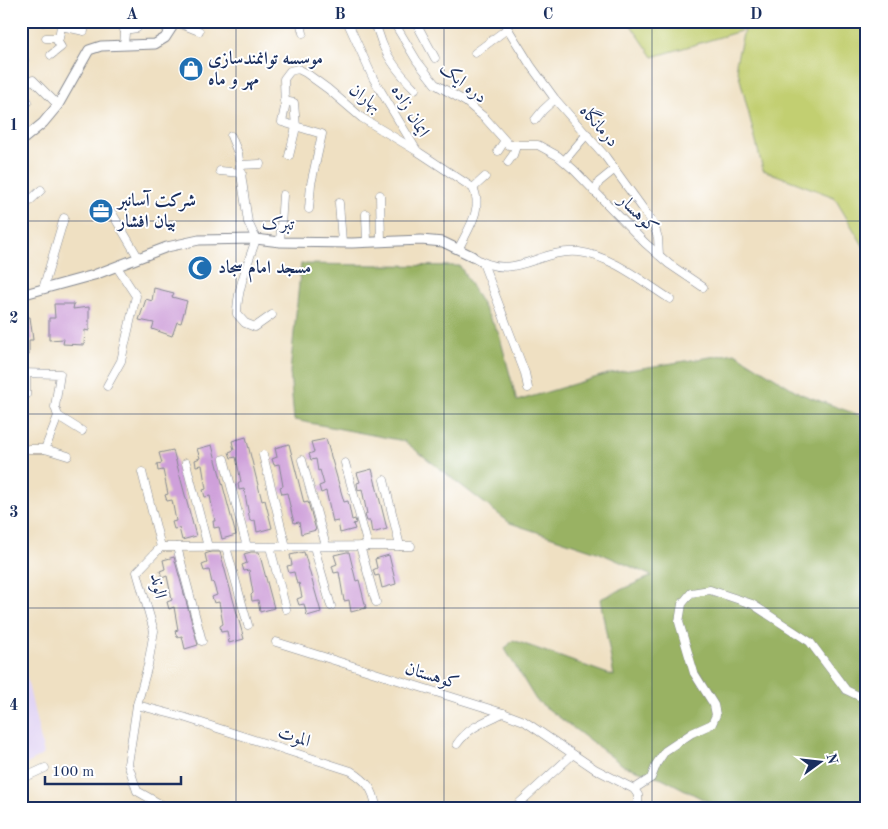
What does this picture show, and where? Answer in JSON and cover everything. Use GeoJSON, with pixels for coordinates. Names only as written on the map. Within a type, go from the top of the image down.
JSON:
{"type":"FeatureCollection","features":[{"type":"Feature","properties":{"kind":"street"},"geometry":{"type":"LineString","coordinates":[[56,39],[58,38],[61,26],[84,31],[82,21]]}},
{"type":"Feature","properties":{"kind":"street"},"geometry":{"type":"LineString","coordinates":[[124,45],[126,21]]}},
{"type":"Feature","properties":{"kind":"street"},"geometry":{"type":"LineString","coordinates":[[21,141],[43,123],[58,105],[89,50],[101,46],[156,44],[165,38],[176,21],[199,31]]}},
{"type":"Feature","properties":{"kind":"street"},"geometry":{"type":"LineString","coordinates":[[300,21],[303,33]]}},
{"type":"Feature","properties":{"kind":"street","name":"ایمان زاده"},"geometry":{"type":"LineString","coordinates":[[347,21],[373,78],[416,151],[473,188]]}},
{"type":"Feature","properties":{"kind":"street"},"geometry":{"type":"LineString","coordinates":[[373,21],[380,32],[382,44],[397,70],[415,89]]}},
{"type":"Feature","properties":{"kind":"street","name":"دره ایک"},"geometry":{"type":"LineString","coordinates":[[393,21],[417,62],[435,84],[466,102],[485,118],[504,142]]}},
{"type":"Feature","properties":{"kind":"street"},"geometry":{"type":"LineString","coordinates":[[415,21],[435,58]]}},
{"type":"Feature","properties":{"kind":"street","name":"درمانگاه"},"geometry":{"type":"LineString","coordinates":[[503,21],[506,29],[555,99],[615,168],[654,225],[658,238],[659,255]]}},
{"type":"Feature","properties":{"kind":"street"},"geometry":{"type":"LineString","coordinates":[[124,30],[137,28]]}},
{"type":"Feature","properties":{"kind":"street"},"geometry":{"type":"LineString","coordinates":[[475,52],[506,29]]}},
{"type":"Feature","properties":{"kind":"street"},"geometry":{"type":"LineString","coordinates":[[46,38],[56,39]]}},
{"type":"Feature","properties":{"kind":"street"},"geometry":{"type":"LineString","coordinates":[[51,55],[61,47],[56,39]]}},
{"type":"Feature","properties":{"kind":"street","name":"بهاران"},"geometry":{"type":"LineString","coordinates":[[296,127],[282,122],[285,107],[284,78],[290,71],[298,69],[328,89],[362,118],[416,151]]}},
{"type":"Feature","properties":{"kind":"street"},"geometry":{"type":"LineString","coordinates":[[21,84],[33,80],[58,105]]}},
{"type":"Feature","properties":{"kind":"street"},"geometry":{"type":"LineString","coordinates":[[21,94],[28,102]]}},
{"type":"Feature","properties":{"kind":"street"},"geometry":{"type":"LineString","coordinates":[[535,120],[555,99]]}},
{"type":"Feature","properties":{"kind":"street"},"geometry":{"type":"LineString","coordinates":[[284,101],[294,103],[296,127],[289,156]]}},
{"type":"Feature","properties":{"kind":"street"},"geometry":{"type":"LineString","coordinates":[[296,127],[322,134],[311,184],[309,209]]}},
{"type":"Feature","properties":{"kind":"street"},"geometry":{"type":"LineString","coordinates":[[498,151],[504,142],[516,146],[538,145],[561,159],[587,134]]}},
{"type":"Feature","properties":{"kind":"street"},"geometry":{"type":"LineString","coordinates":[[231,136],[238,153],[248,222],[256,239],[246,267],[237,305],[237,314],[245,323],[255,327],[272,315]]}},
{"type":"Feature","properties":{"kind":"street"},"geometry":{"type":"LineString","coordinates":[[508,162],[516,146]]}},
{"type":"Feature","properties":{"kind":"street","name":"کوهسار"},"geometry":{"type":"LineString","coordinates":[[561,159],[645,243],[703,288]]}},
{"type":"Feature","properties":{"kind":"street"},"geometry":{"type":"LineString","coordinates":[[220,171],[241,169],[260,164]]}},
{"type":"Feature","properties":{"kind":"street"},"geometry":{"type":"LineString","coordinates":[[594,192],[599,182],[615,168]]}},
{"type":"Feature","properties":{"kind":"street"},"geometry":{"type":"LineString","coordinates":[[459,248],[477,207],[478,196],[473,188],[485,177]]}},
{"type":"Feature","properties":{"kind":"street"},"geometry":{"type":"LineString","coordinates":[[22,208],[41,190]]}},
{"type":"Feature","properties":{"kind":"street"},"geometry":{"type":"LineString","coordinates":[[280,242],[283,195]]}},
{"type":"Feature","properties":{"kind":"street"},"geometry":{"type":"LineString","coordinates":[[380,195],[381,242]]}},
{"type":"Feature","properties":{"kind":"street"},"geometry":{"type":"LineString","coordinates":[[338,203],[342,242]]}},
{"type":"Feature","properties":{"kind":"street"},"geometry":{"type":"LineString","coordinates":[[112,212],[138,257]]}},
{"type":"Feature","properties":{"kind":"street"},"geometry":{"type":"LineString","coordinates":[[366,214],[367,242]]}},
{"type":"Feature","properties":{"kind":"street"},"geometry":{"type":"LineString","coordinates":[[43,289],[64,218]]}},
{"type":"Feature","properties":{"kind":"street","name":"تبرک"},"geometry":{"type":"LineString","coordinates":[[21,295],[94,275],[167,247],[199,240],[256,239],[280,242],[422,240],[443,242],[459,248],[484,263],[497,267],[509,268],[534,259],[577,252],[594,256],[610,261],[670,299]]}},
{"type":"Feature","properties":{"kind":"street"},"geometry":{"type":"LineString","coordinates":[[484,263],[525,373],[528,388]]}},
{"type":"Feature","properties":{"kind":"street"},"geometry":{"type":"LineString","coordinates":[[107,386],[121,361],[136,296],[117,267]]}},
{"type":"Feature","properties":{"kind":"street"},"geometry":{"type":"LineString","coordinates":[[21,396],[26,396],[23,373],[60,374],[55,407],[58,416],[82,431]]}},
{"type":"Feature","properties":{"kind":"street"},"geometry":{"type":"LineString","coordinates":[[45,449],[58,416]]}},
{"type":"Feature","properties":{"kind":"street"},"geometry":{"type":"LineString","coordinates":[[29,448],[45,449],[68,456]]}},
{"type":"Feature","properties":{"kind":"street"},"geometry":{"type":"LineString","coordinates":[[263,454],[286,547]]}},
{"type":"Feature","properties":{"kind":"street"},"geometry":{"type":"LineString","coordinates":[[224,459],[247,547]]}},
{"type":"Feature","properties":{"kind":"street"},"geometry":{"type":"LineString","coordinates":[[302,460],[326,546]]}},
{"type":"Feature","properties":{"kind":"street"},"geometry":{"type":"LineString","coordinates":[[186,463],[208,547]]}},
{"type":"Feature","properties":{"kind":"street"},"geometry":{"type":"LineString","coordinates":[[345,463],[376,602]]}},
{"type":"Feature","properties":{"kind":"street"},"geometry":{"type":"LineString","coordinates":[[142,472],[161,547]]}},
{"type":"Feature","properties":{"kind":"street"},"geometry":{"type":"LineString","coordinates":[[384,480],[400,546]]}},
{"type":"Feature","properties":{"kind":"street"},"geometry":{"type":"LineString","coordinates":[[314,546],[331,606]]}},
{"type":"Feature","properties":{"kind":"street","name":"الوند"},"geometry":{"type":"LineString","coordinates":[[167,808],[137,791],[128,764],[137,705],[148,665],[154,631],[137,572],[161,547],[412,546]]}},
{"type":"Feature","properties":{"kind":"street"},"geometry":{"type":"LineString","coordinates":[[177,547],[202,641]]}},
{"type":"Feature","properties":{"kind":"street"},"geometry":{"type":"LineString","coordinates":[[226,547],[248,625]]}},
{"type":"Feature","properties":{"kind":"street"},"geometry":{"type":"LineString","coordinates":[[270,547],[286,609]]}},
{"type":"Feature","properties":{"kind":"street"},"geometry":{"type":"LineString","coordinates":[[638,808],[638,795],[634,790],[651,778],[664,751],[692,733],[712,724],[716,715],[714,705],[694,673],[679,622],[682,604],[691,593],[710,590],[752,604],[810,642],[846,690],[867,700]]}},
{"type":"Feature","properties":{"kind":"street","name":"کوهستان"},"geometry":{"type":"LineString","coordinates":[[276,642],[524,721],[572,755],[634,790]]}},
{"type":"Feature","properties":{"kind":"street","name":"الموت"},"geometry":{"type":"LineString","coordinates":[[137,705],[183,717],[351,771],[366,782],[375,797],[376,808]]}},
{"type":"Feature","properties":{"kind":"street"},"geometry":{"type":"LineString","coordinates":[[457,744],[465,733],[472,728],[503,713]]}},
{"type":"Feature","properties":{"kind":"street"},"geometry":{"type":"LineString","coordinates":[[514,808],[572,755]]}},
{"type":"Feature","properties":{"kind":"street"},"geometry":{"type":"LineString","coordinates":[[21,779],[45,768]]}},
{"type":"Feature","properties":{"kind":"shaded area"},"geometry":{"type":"Polygon","coordinates":[[[21,660],[23,661],[44,754],[21,768],[21,660]]]}},
{"type":"Feature","properties":{"kind":"green space"},"geometry":{"type":"Polygon","coordinates":[[[628,21],[867,21],[867,252],[834,197],[763,170],[736,63],[744,30],[653,57],[628,21]]]}},
{"type":"Feature","properties":{"kind":"green space"},"geometry":{"type":"Polygon","coordinates":[[[301,264],[460,266],[499,334],[517,401],[611,373],[735,353],[801,394],[867,418],[867,808],[720,808],[662,778],[624,766],[536,700],[505,649],[513,640],[614,676],[600,599],[652,576],[600,553],[510,523],[404,441],[294,420],[290,372],[301,264]]]}},
{"type":"Feature","properties":{"kind":"building"},"geometry":{"type":"Polygon","coordinates":[[[154,288],[174,293],[172,297],[187,301],[181,323],[177,322],[172,336],[152,329],[154,323],[139,320],[146,299],[152,301],[154,288]]]}},
{"type":"Feature","properties":{"kind":"building"},"geometry":{"type":"Polygon","coordinates":[[[54,304],[74,304],[73,309],[89,307],[89,331],[85,330],[84,345],[63,344],[64,339],[49,340],[49,318],[55,318],[54,304]]]}},
{"type":"Feature","properties":{"kind":"building"},"geometry":{"type":"Polygon","coordinates":[[[30,317],[33,340],[29,340],[29,355],[21,355],[21,318],[30,317]]]}},
{"type":"Feature","properties":{"kind":"building"},"geometry":{"type":"Polygon","coordinates":[[[246,437],[262,501],[265,500],[272,528],[257,532],[255,520],[250,521],[244,489],[239,490],[238,484],[241,482],[236,457],[231,458],[229,452],[234,450],[232,441],[246,437]]]}},
{"type":"Feature","properties":{"kind":"building"},"geometry":{"type":"Polygon","coordinates":[[[326,439],[344,502],[348,501],[352,520],[355,519],[356,523],[353,524],[355,529],[340,533],[338,521],[333,522],[326,491],[321,493],[319,486],[324,484],[320,470],[318,471],[316,459],[311,460],[309,454],[314,452],[311,442],[326,439]]]}},
{"type":"Feature","properties":{"kind":"building"},"geometry":{"type":"Polygon","coordinates":[[[289,444],[304,503],[308,502],[316,530],[301,534],[299,522],[294,523],[287,493],[282,494],[280,487],[283,486],[279,464],[274,465],[272,459],[277,457],[275,448],[289,444]]]}},
{"type":"Feature","properties":{"kind":"building"},"geometry":{"type":"Polygon","coordinates":[[[212,445],[236,535],[222,539],[219,527],[214,528],[213,521],[215,521],[210,496],[205,497],[203,490],[206,489],[202,465],[196,466],[195,460],[200,458],[197,449],[212,445]]]}},
{"type":"Feature","properties":{"kind":"building"},"geometry":{"type":"Polygon","coordinates":[[[173,450],[196,536],[182,540],[179,528],[174,529],[172,522],[176,521],[172,500],[167,501],[165,495],[168,494],[163,470],[158,471],[157,464],[162,463],[159,453],[173,450]]]}},
{"type":"Feature","properties":{"kind":"building"},"geometry":{"type":"Polygon","coordinates":[[[372,469],[387,529],[372,533],[370,521],[367,521],[365,515],[367,514],[362,489],[358,490],[357,483],[360,482],[357,473],[372,469]]]}},
{"type":"Feature","properties":{"kind":"building"},"geometry":{"type":"Polygon","coordinates":[[[220,552],[244,639],[229,643],[227,631],[221,632],[220,626],[223,624],[219,602],[214,603],[212,597],[217,595],[213,582],[209,570],[204,571],[202,565],[207,563],[205,554],[220,552]]]}},
{"type":"Feature","properties":{"kind":"building"},"geometry":{"type":"Polygon","coordinates":[[[259,552],[274,608],[260,612],[258,600],[252,601],[251,595],[253,593],[249,570],[244,571],[242,565],[247,563],[244,554],[259,552]]]}},
{"type":"Feature","properties":{"kind":"building"},"geometry":{"type":"Polygon","coordinates":[[[304,552],[321,612],[307,616],[304,604],[299,605],[297,599],[302,597],[299,583],[297,584],[294,572],[289,573],[287,566],[292,565],[290,555],[304,552]]]}},
{"type":"Feature","properties":{"kind":"building"},"geometry":{"type":"Polygon","coordinates":[[[349,552],[356,581],[359,580],[366,608],[351,612],[349,600],[344,601],[339,572],[334,573],[332,566],[337,564],[334,555],[349,552]]]}},
{"type":"Feature","properties":{"kind":"building"},"geometry":{"type":"Polygon","coordinates":[[[389,555],[396,584],[382,588],[379,575],[375,576],[373,570],[377,568],[375,559],[389,555]]]}},
{"type":"Feature","properties":{"kind":"building"},"geometry":{"type":"Polygon","coordinates":[[[174,557],[198,645],[185,649],[182,636],[177,637],[175,631],[178,630],[174,607],[169,609],[167,602],[172,600],[167,576],[162,578],[160,571],[165,569],[163,560],[174,557]]]}},
{"type":"Feature","properties":{"kind":"place","name":"موسسه توانمندسازی مهر و ماه"},"geometry":{"type":"Point","coordinates":[191,69]}},
{"type":"Feature","properties":{"kind":"place","name":"شرکت آسانبر بیان افشار"},"geometry":{"type":"Point","coordinates":[101,211]}},
{"type":"Feature","properties":{"kind":"place","name":"مسجد امام سجاد"},"geometry":{"type":"Point","coordinates":[200,268]}}]}
